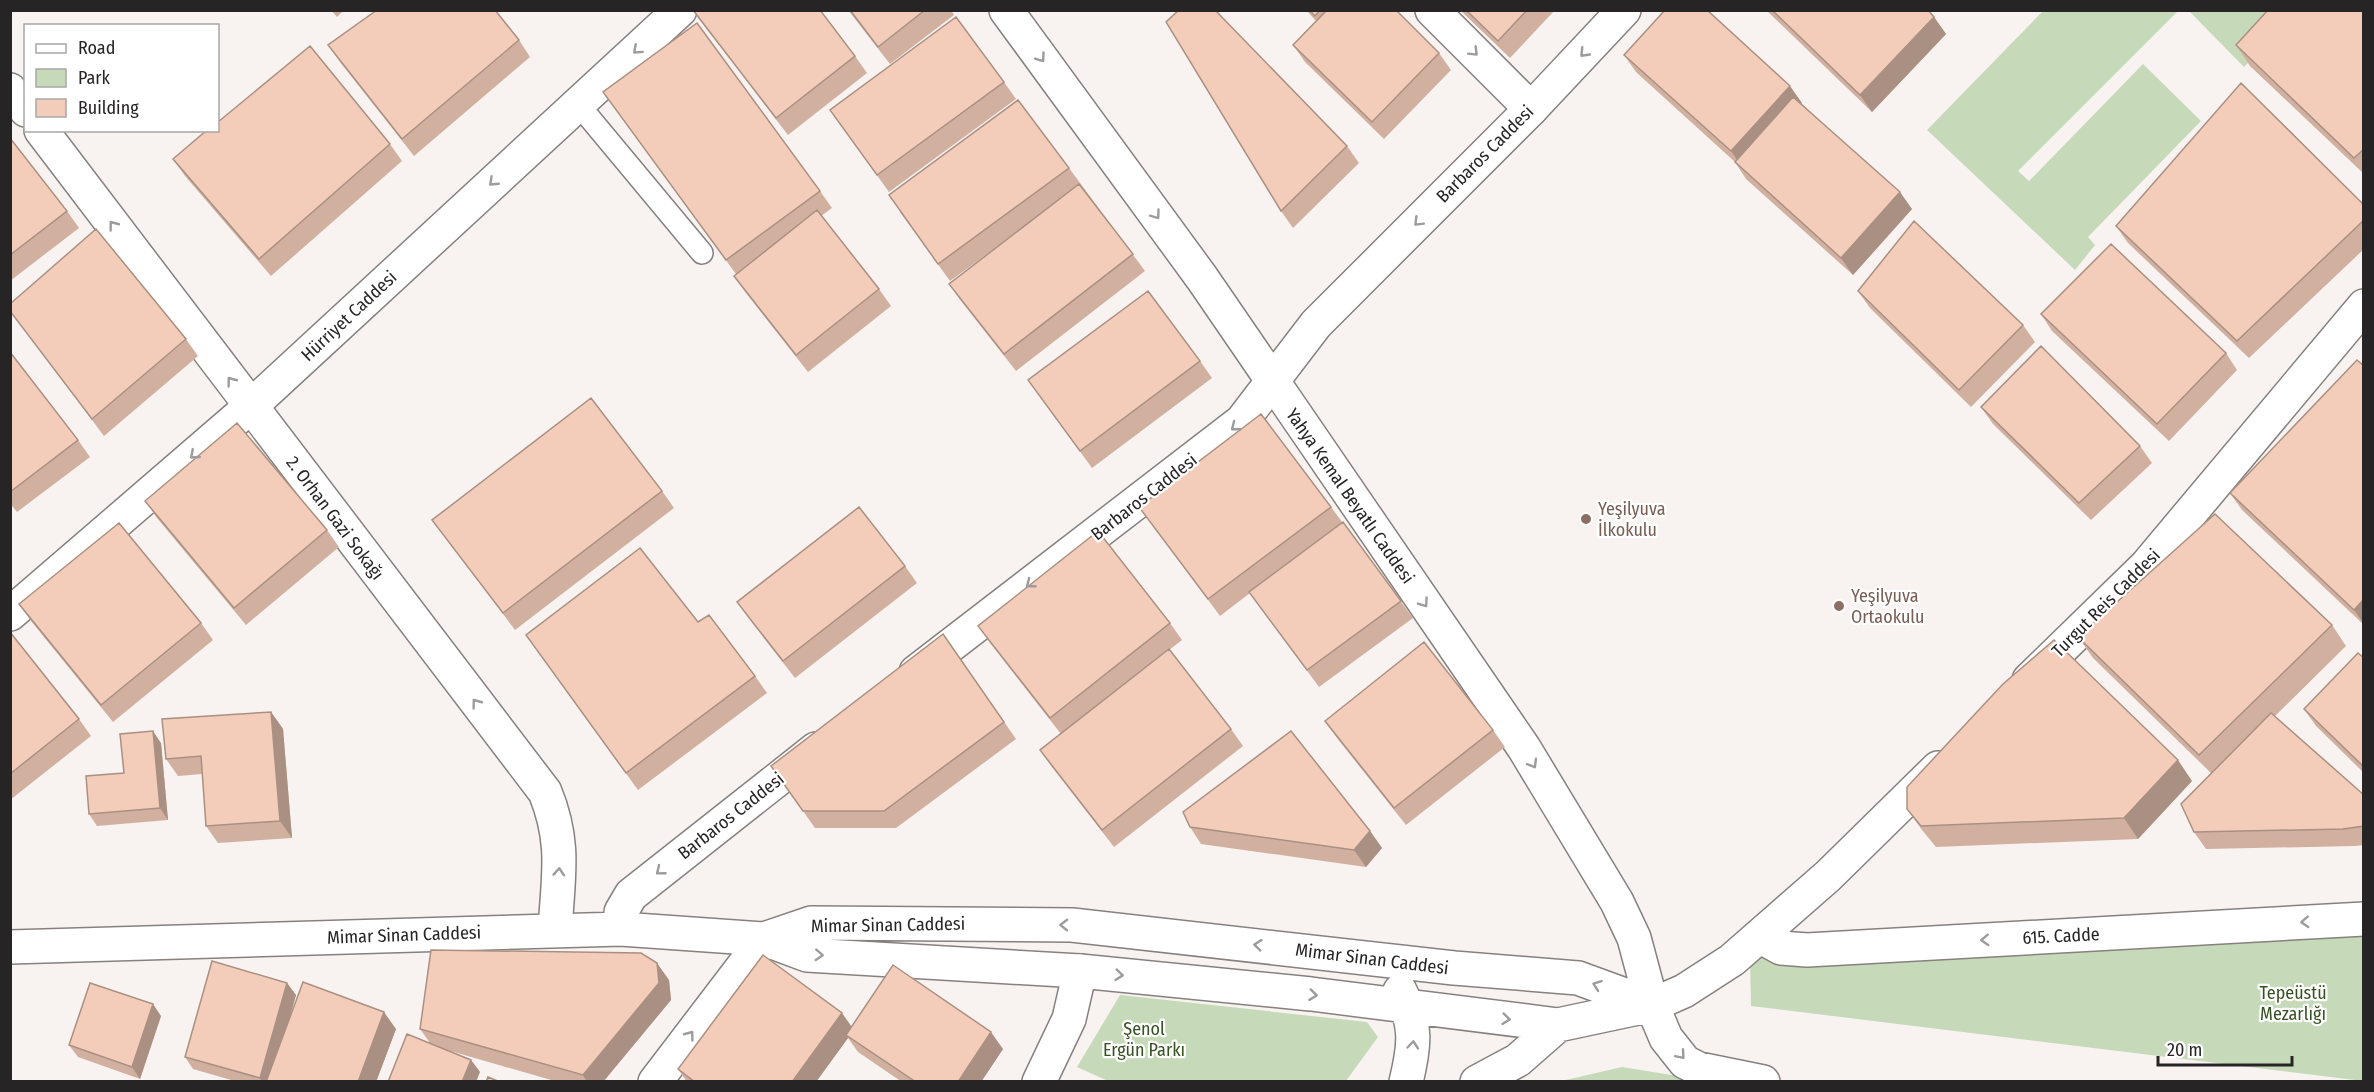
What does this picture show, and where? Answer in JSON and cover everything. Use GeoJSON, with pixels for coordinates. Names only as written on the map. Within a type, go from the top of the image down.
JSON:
{"type":"FeatureCollection","features":[{"type":"Feature","properties":{"kind":"street","name":"Hürriyet Caddesi"},"geometry":{"type":"LineString","coordinates":[[10,614],[250,407],[680,10]]}},
{"type":"Feature","properties":{"kind":"street","name":"Yahya Kemal Beyatlı Caddesi"},"geometry":{"type":"LineString","coordinates":[[1006,10],[1202,278],[1530,759],[1617,902],[1634,938],[1652,1005],[1666,1038],[1685,1062],[1699,1069],[1763,1082]]}},
{"type":"Feature","properties":{"kind":"street"},"geometry":{"type":"LineString","coordinates":[[1432,10],[1531,109]]}},
{"type":"Feature","properties":{"kind":"street","name":"Barbaros Caddesi"},"geometry":{"type":"LineString","coordinates":[[891,691],[1242,421],[1316,324],[1531,109],[1624,10]]}},
{"type":"Feature","properties":{"kind":"street"},"geometry":{"type":"LineString","coordinates":[[10,90],[24,108]]}},
{"type":"Feature","properties":{"kind":"street","name":"2. Orhan Gazi Sokağı"},"geometry":{"type":"LineString","coordinates":[[43,132],[545,792],[556,820],[560,853],[555,930]]}},
{"type":"Feature","properties":{"kind":"street","name":"Turgut Reis Caddesi"},"geometry":{"type":"LineString","coordinates":[[2008,700],[2146,566],[2364,306]]}},
{"type":"Feature","properties":{"kind":"street","name":"Barbaros Caddesi"},"geometry":{"type":"LineString","coordinates":[[621,928],[621,912],[631,895],[844,728]]}},
{"type":"Feature","properties":{"kind":"street"},"geometry":{"type":"LineString","coordinates":[[655,1082],[764,939],[807,955],[1080,971],[1311,994],[1408,1008],[1558,1025],[1652,1005],[1684,991],[1761,937],[1828,876],[1957,750]]}},
{"type":"Feature","properties":{"kind":"street","name":"615. Cadde"},"geometry":{"type":"LineString","coordinates":[[1761,937],[1781,948],[1807,951],[2364,919]]}},
{"type":"Feature","properties":{"kind":"street","name":"Mimar Sinan Caddesi"},"geometry":{"type":"LineString","coordinates":[[10,947],[621,928],[764,939],[811,923],[1072,925],[1454,968],[1578,978],[1652,1005]]}},
{"type":"Feature","properties":{"kind":"street"},"geometry":{"type":"LineString","coordinates":[[1354,956],[1376,964],[1389,976],[1398,988],[1414,1021],[1414,1045],[1406,1082]]}},
{"type":"Feature","properties":{"kind":"street"},"geometry":{"type":"LineString","coordinates":[[1039,1082],[1069,1019],[1080,971]]}},
{"type":"Feature","properties":{"kind":"street"},"geometry":{"type":"LineString","coordinates":[[1477,1082],[1518,1060],[1558,1025]]}},
{"type":"Feature","properties":{"kind":"lane"},"geometry":{"type":"LineString","coordinates":[[578,104],[702,253]]}},
{"type":"Feature","properties":{"kind":"green space"},"geometry":{"type":"Polygon","coordinates":[[[2044,10],[2178,11],[2018,171],[2029,181],[2143,64],[2201,121],[2088,237],[2095,245],[2075,270],[1927,130],[2044,10]]]}},
{"type":"Feature","properties":{"kind":"green space"},"geometry":{"type":"Polygon","coordinates":[[[2188,10],[2300,11],[2244,67],[2188,10]]]}},
{"type":"Feature","properties":{"kind":"green space","name":"Tepeüstü Mezarlığı"},"geometry":{"type":"Polygon","coordinates":[[[2363,930],[2363,1081],[1751,1006],[1750,955],[2363,930]]]}},
{"type":"Feature","properties":{"kind":"green space","name":"Şenol Ergün Parkı"},"geometry":{"type":"Polygon","coordinates":[[[1120,995],[1367,1022],[1378,1037],[1346,1081],[1108,1081],[1077,1067],[1120,995]]]}},
{"type":"Feature","properties":{"kind":"green space"},"geometry":{"type":"Polygon","coordinates":[[[1622,1067],[1709,1081],[1557,1082],[1622,1067]]]}},
{"type":"Feature","properties":{"kind":"building"},"geometry":{"type":"Polygon","coordinates":[[[377,10],[495,10],[519,40],[402,139],[328,45],[377,10]]]}},
{"type":"Feature","properties":{"kind":"building"},"geometry":{"type":"Polygon","coordinates":[[[693,10],[820,10],[855,56],[776,118],[693,10]]]}},
{"type":"Feature","properties":{"kind":"building"},"geometry":{"type":"Polygon","coordinates":[[[850,10],[925,10],[878,47],[850,10]]]}},
{"type":"Feature","properties":{"kind":"building"},"geometry":{"type":"Polygon","coordinates":[[[1179,10],[1215,10],[1347,146],[1281,211],[1166,22],[1179,10]]]}},
{"type":"Feature","properties":{"kind":"building"},"geometry":{"type":"Polygon","coordinates":[[[1309,10],[1320,10],[1315,16],[1309,10]]]}},
{"type":"Feature","properties":{"kind":"building"},"geometry":{"type":"Polygon","coordinates":[[[1327,10],[1396,10],[1439,53],[1372,122],[1293,45],[1327,10]]]}},
{"type":"Feature","properties":{"kind":"building"},"geometry":{"type":"Polygon","coordinates":[[[1466,10],[1527,10],[1498,41],[1466,10]]]}},
{"type":"Feature","properties":{"kind":"building"},"geometry":{"type":"Polygon","coordinates":[[[1665,10],[1707,10],[1790,86],[1731,151],[1624,55],[1665,10]]]}},
{"type":"Feature","properties":{"kind":"building"},"geometry":{"type":"Polygon","coordinates":[[[1772,10],[1928,10],[1934,17],[1860,95],[1772,10]]]}},
{"type":"Feature","properties":{"kind":"building"},"geometry":{"type":"Polygon","coordinates":[[[2268,10],[2364,10],[2364,149],[2354,158],[2236,45],[2268,10]]]}},
{"type":"Feature","properties":{"kind":"building"},"geometry":{"type":"Polygon","coordinates":[[[956,17],[1004,82],[877,175],[830,110],[956,17]]]}},
{"type":"Feature","properties":{"kind":"building"},"geometry":{"type":"Polygon","coordinates":[[[697,23],[820,191],[726,260],[603,92],[697,23]]]}},
{"type":"Feature","properties":{"kind":"building"},"geometry":{"type":"Polygon","coordinates":[[[310,46],[390,144],[259,259],[173,159],[205,132],[219,132],[219,121],[310,46]]]}},
{"type":"Feature","properties":{"kind":"building"},"geometry":{"type":"Polygon","coordinates":[[[2241,83],[2364,205],[2364,220],[2237,341],[2116,226],[2241,83]]]}},
{"type":"Feature","properties":{"kind":"building"},"geometry":{"type":"Polygon","coordinates":[[[1793,97],[1900,192],[1841,258],[1735,162],[1793,97]]]}},
{"type":"Feature","properties":{"kind":"building"},"geometry":{"type":"Polygon","coordinates":[[[1018,100],[1069,168],[938,264],[889,195],[1018,100]]]}},
{"type":"Feature","properties":{"kind":"building"},"geometry":{"type":"Polygon","coordinates":[[[10,138],[67,211],[10,255],[10,138]]]}},
{"type":"Feature","properties":{"kind":"building"},"geometry":{"type":"Polygon","coordinates":[[[1079,184],[1133,254],[1004,354],[949,284],[1079,184]]]}},
{"type":"Feature","properties":{"kind":"building"},"geometry":{"type":"Polygon","coordinates":[[[817,210],[879,289],[796,355],[734,276],[817,210]]]}},
{"type":"Feature","properties":{"kind":"building"},"geometry":{"type":"Polygon","coordinates":[[[1914,221],[2023,325],[1959,390],[1858,291],[1914,221]]]}},
{"type":"Feature","properties":{"kind":"building"},"geometry":{"type":"Polygon","coordinates":[[[96,229],[186,339],[92,419],[10,311],[10,304],[96,229]]]}},
{"type":"Feature","properties":{"kind":"building"},"geometry":{"type":"Polygon","coordinates":[[[2111,244],[2226,353],[2157,424],[2041,314],[2111,244]]]}},
{"type":"Feature","properties":{"kind":"building"},"geometry":{"type":"Polygon","coordinates":[[[1148,291],[1200,361],[1080,451],[1028,380],[1148,291]]]}},
{"type":"Feature","properties":{"kind":"building"},"geometry":{"type":"Polygon","coordinates":[[[2041,346],[2140,446],[2079,503],[1981,407],[2041,346]]]}},
{"type":"Feature","properties":{"kind":"building"},"geometry":{"type":"Polygon","coordinates":[[[10,352],[78,440],[10,492],[10,352]]]}},
{"type":"Feature","properties":{"kind":"building"},"geometry":{"type":"Polygon","coordinates":[[[2357,360],[2364,366],[2364,599],[2354,610],[2230,493],[2357,360]]]}},
{"type":"Feature","properties":{"kind":"building"},"geometry":{"type":"Polygon","coordinates":[[[591,398],[662,491],[503,613],[432,520],[591,398]]]}},
{"type":"Feature","properties":{"kind":"building"},"geometry":{"type":"Polygon","coordinates":[[[1261,414],[1331,507],[1208,599],[1139,507],[1261,414]]]}},
{"type":"Feature","properties":{"kind":"building"},"geometry":{"type":"Polygon","coordinates":[[[237,423],[327,530],[234,608],[145,501],[237,423]]]}},
{"type":"Feature","properties":{"kind":"building"},"geometry":{"type":"Polygon","coordinates":[[[859,507],[905,566],[783,661],[737,602],[859,507]]]}},
{"type":"Feature","properties":{"kind":"building"},"geometry":{"type":"Polygon","coordinates":[[[2215,514],[2332,625],[2199,755],[2078,637],[2215,514]]]}},
{"type":"Feature","properties":{"kind":"building"},"geometry":{"type":"Polygon","coordinates":[[[1343,522],[1401,601],[1307,670],[1249,592],[1343,522]]]}},
{"type":"Feature","properties":{"kind":"building"},"geometry":{"type":"Polygon","coordinates":[[[119,523],[201,623],[101,705],[19,604],[119,523]]]}},
{"type":"Feature","properties":{"kind":"building"},"geometry":{"type":"Polygon","coordinates":[[[1098,531],[1170,623],[1050,718],[978,626],[1098,531]]]}},
{"type":"Feature","properties":{"kind":"building"},"geometry":{"type":"Polygon","coordinates":[[[640,548],[698,622],[709,615],[755,676],[626,773],[526,635],[640,548]]]}},
{"type":"Feature","properties":{"kind":"building"},"geometry":{"type":"Polygon","coordinates":[[[10,632],[79,719],[10,774],[10,632]]]}},
{"type":"Feature","properties":{"kind":"building"},"geometry":{"type":"Polygon","coordinates":[[[943,634],[1004,722],[884,811],[803,811],[771,766],[943,634]]]}},
{"type":"Feature","properties":{"kind":"building"},"geometry":{"type":"Polygon","coordinates":[[[2054,640],[2178,760],[2124,818],[1921,826],[1907,809],[1907,787],[2003,684],[2054,640]]]}},
{"type":"Feature","properties":{"kind":"building"},"geometry":{"type":"Polygon","coordinates":[[[1424,642],[1493,730],[1394,808],[1325,721],[1424,642]]]}},
{"type":"Feature","properties":{"kind":"building"},"geometry":{"type":"Polygon","coordinates":[[[1169,649],[1231,729],[1102,830],[1040,750],[1169,649]]]}},
{"type":"Feature","properties":{"kind":"building"},"geometry":{"type":"Polygon","coordinates":[[[2358,653],[2364,658],[2364,767],[2304,709],[2358,653]]]}},
{"type":"Feature","properties":{"kind":"building"},"geometry":{"type":"Polygon","coordinates":[[[271,712],[280,821],[206,826],[201,756],[166,759],[162,719],[271,712]]]}},
{"type":"Feature","properties":{"kind":"building"},"geometry":{"type":"Polygon","coordinates":[[[2271,713],[2364,795],[2364,826],[2343,829],[2194,832],[2181,804],[2271,713]]]}},
{"type":"Feature","properties":{"kind":"building"},"geometry":{"type":"Polygon","coordinates":[[[153,731],[160,808],[89,814],[86,776],[124,773],[120,734],[153,731]]]}},
{"type":"Feature","properties":{"kind":"building"},"geometry":{"type":"Polygon","coordinates":[[[1291,731],[1370,831],[1354,850],[1190,827],[1183,812],[1291,731]]]}},
{"type":"Feature","properties":{"kind":"building"},"geometry":{"type":"Polygon","coordinates":[[[431,950],[641,953],[657,963],[659,983],[583,1075],[420,1029],[431,950]]]}},
{"type":"Feature","properties":{"kind":"building"},"geometry":{"type":"Polygon","coordinates":[[[763,955],[842,1013],[792,1082],[695,1082],[678,1069],[763,955]]]}},
{"type":"Feature","properties":{"kind":"building"},"geometry":{"type":"Polygon","coordinates":[[[212,961],[287,983],[260,1078],[185,1057],[212,961]]]}},
{"type":"Feature","properties":{"kind":"building"},"geometry":{"type":"Polygon","coordinates":[[[893,965],[991,1032],[958,1082],[916,1082],[846,1035],[893,965]]]}},
{"type":"Feature","properties":{"kind":"building"},"geometry":{"type":"Polygon","coordinates":[[[303,982],[384,1012],[358,1082],[266,1082],[303,982]]]}},
{"type":"Feature","properties":{"kind":"building"},"geometry":{"type":"Polygon","coordinates":[[[90,983],[153,1004],[132,1067],[69,1045],[90,983]]]}},
{"type":"Feature","properties":{"kind":"building"},"geometry":{"type":"Polygon","coordinates":[[[407,1034],[471,1060],[462,1082],[388,1082],[407,1034]]]}},
{"type":"Feature","properties":{"kind":"building"},"geometry":{"type":"Polygon","coordinates":[[[488,1077],[500,1082],[486,1082],[488,1077]]]}},
{"type":"Feature","properties":{"kind":"place","name":"Yeşilyuva İlkokulu"},"geometry":{"type":"Point","coordinates":[1586,519]}},
{"type":"Feature","properties":{"kind":"place","name":"Yeşilyuva Ortaokulu"},"geometry":{"type":"Point","coordinates":[1839,606]}}]}
